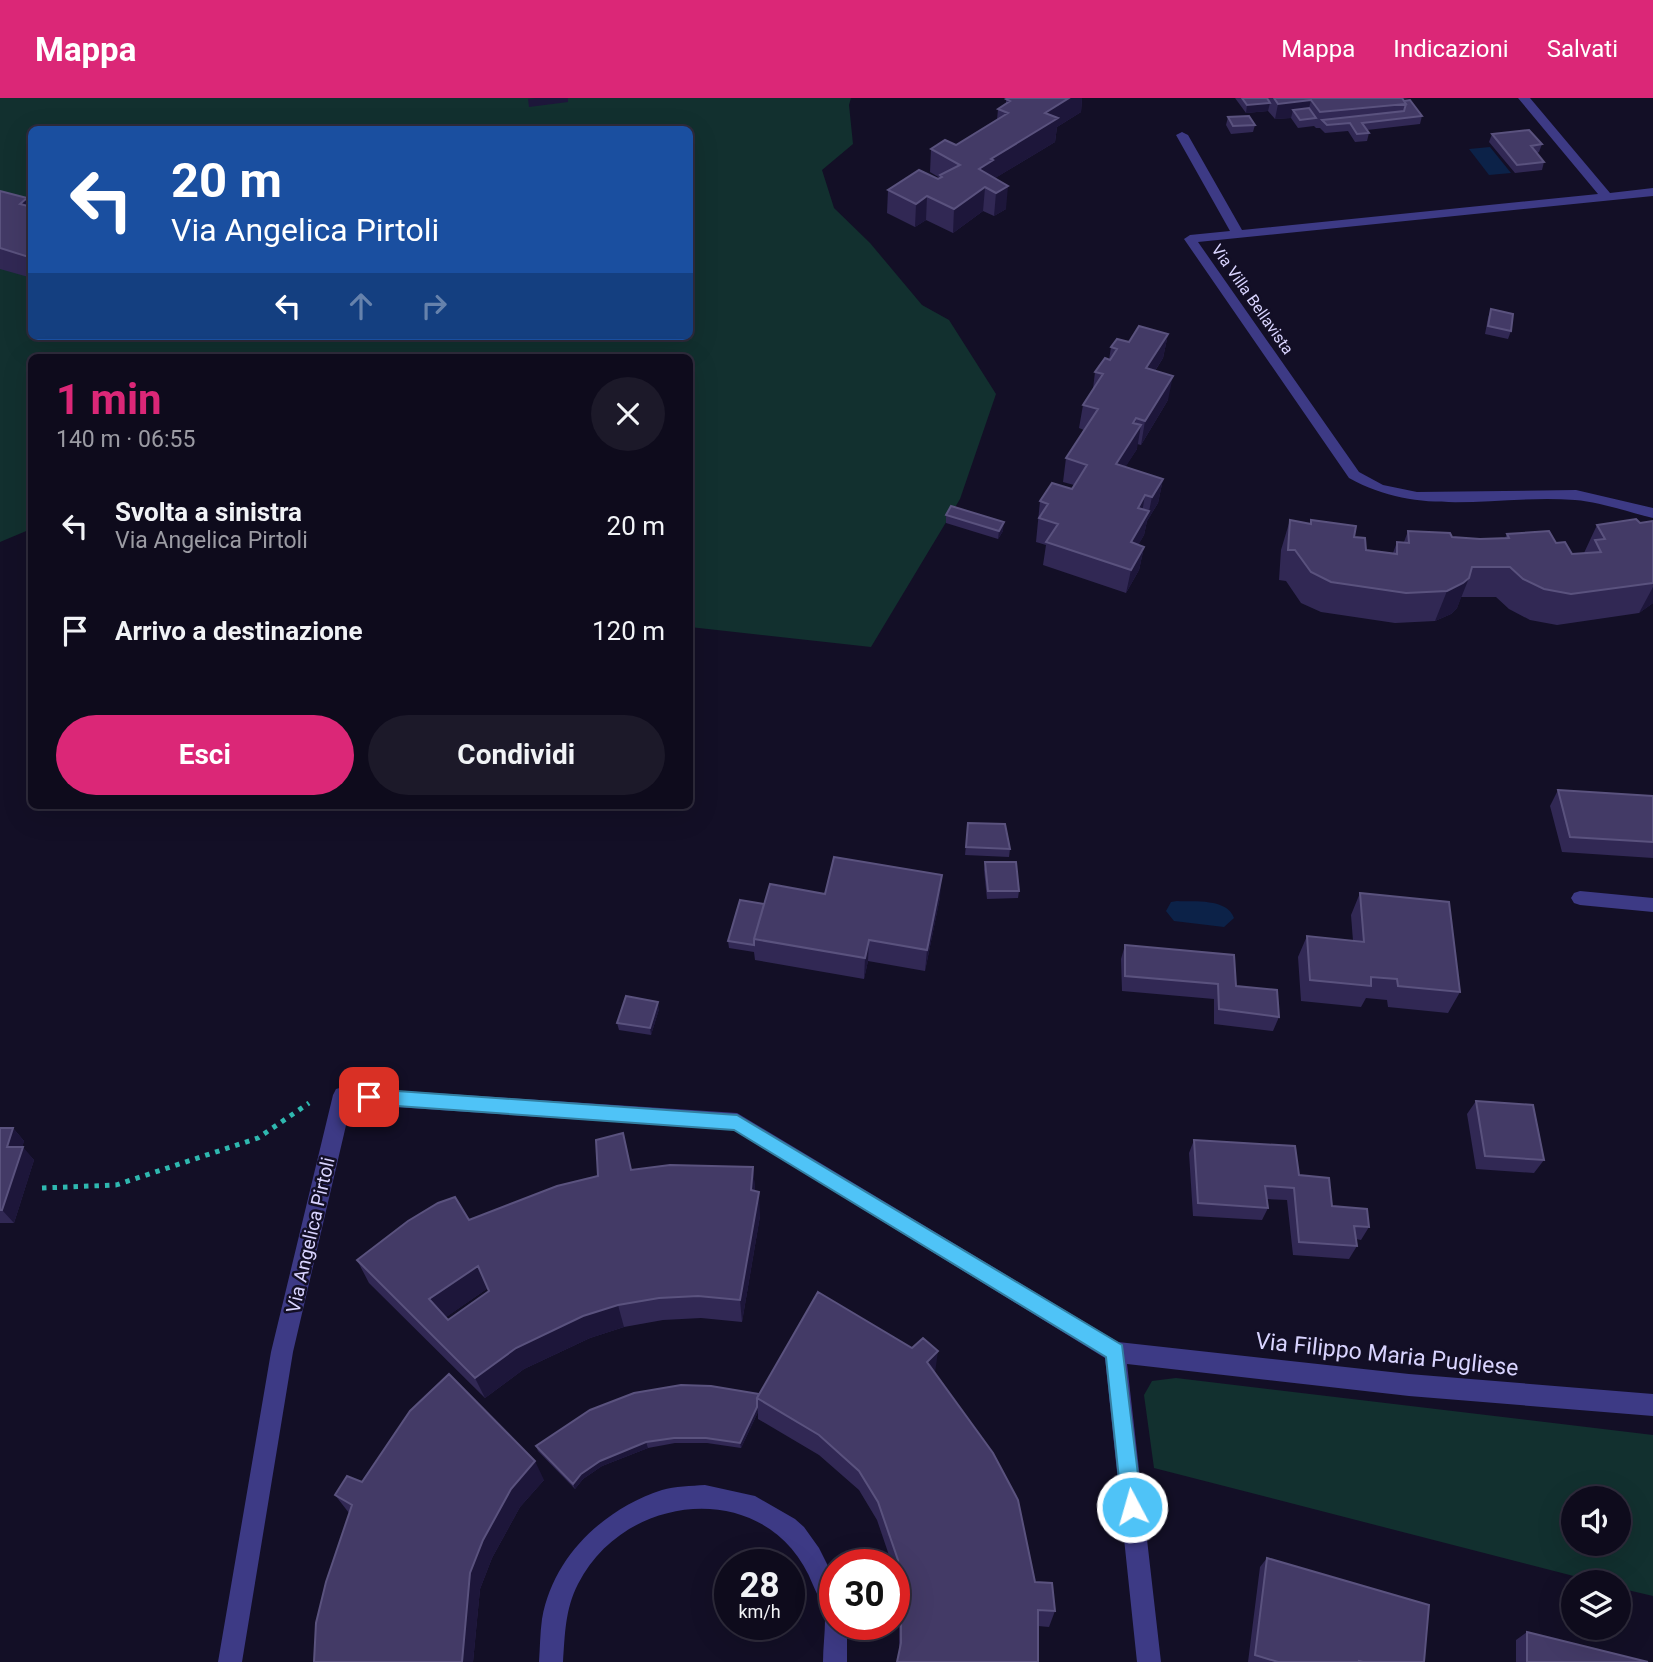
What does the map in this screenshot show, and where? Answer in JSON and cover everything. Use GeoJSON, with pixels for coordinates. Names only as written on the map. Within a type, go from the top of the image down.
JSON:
{"type":"FeatureCollection","features":[{"type":"Feature","properties":{"kind":"street"},"geometry":{"type":"LineString","coordinates":[[1524,98],[1606,197]]}},
{"type":"Feature","properties":{"kind":"street"},"geometry":{"type":"LineString","coordinates":[[1182,135],[1238,234]]}},
{"type":"Feature","properties":{"kind":"street","name":"Via Villa Bellavista"},"geometry":{"type":"LineString","coordinates":[[1653,192],[1190,239],[1354,475],[1379,489],[1417,497],[1576,495],[1653,513]]}},
{"type":"Feature","properties":{"kind":"street"},"geometry":{"type":"LineString","coordinates":[[1580,898],[1653,905]]}},
{"type":"Feature","properties":{"kind":"street","name":"Via Angelica Pirtoli"},"geometry":{"type":"LineString","coordinates":[[230,1662],[282,1352],[343,1095],[737,1122],[1115,1352]]}},
{"type":"Feature","properties":{"kind":"street"},"geometry":{"type":"LineString","coordinates":[[1115,1352],[1149,1662]]}},
{"type":"Feature","properties":{"kind":"street","name":"Via Filippo Maria Pugliese"},"geometry":{"type":"LineString","coordinates":[[1115,1352],[1409,1385],[1653,1405]]}},
{"type":"Feature","properties":{"kind":"street"},"geometry":{"type":"LineString","coordinates":[[551,1662],[549,1644],[560,1596],[583,1555],[616,1523],[655,1501],[702,1493],[749,1503],[789,1528],[819,1567]]}},
{"type":"Feature","properties":{"kind":"street"},"geometry":{"type":"LineString","coordinates":[[835,1640],[835,1662]]}},
{"type":"Feature","properties":{"kind":"path"},"geometry":{"type":"LineString","coordinates":[[42,1188],[116,1185],[258,1138],[313,1099]]}},
{"type":"Feature","properties":{"kind":"green space"},"geometry":{"type":"Polygon","coordinates":[[[0,98],[851,98],[849,105],[853,144],[822,170],[834,208],[870,243],[922,305],[949,320],[996,394],[960,499],[871,647],[693,627],[693,354],[28,354],[28,530],[0,542],[0,98]]]}},
{"type":"Feature","properties":{"kind":"green space"},"geometry":{"type":"Polygon","coordinates":[[[1176,1378],[1653,1435],[1653,1596],[1631,1591],[1631,1570],[1561,1570],[1561,1573],[1154,1468],[1144,1395],[1152,1381],[1176,1378]]]}},
{"type":"Feature","properties":{"kind":"water"},"geometry":{"type":"Polygon","coordinates":[[[1490,147],[1511,173],[1489,175],[1469,149],[1490,147]]]}},
{"type":"Feature","properties":{"kind":"water"},"geometry":{"type":"Polygon","coordinates":[[[1171,902],[1217,904],[1225,907],[1234,918],[1224,927],[1174,921],[1166,911],[1171,902]]]}},
{"type":"Feature","properties":{"kind":"building"},"geometry":{"type":"Polygon","coordinates":[[[1069,98],[1045,113],[1058,118],[979,169],[1008,186],[996,193],[985,187],[954,209],[927,196],[916,204],[888,190],[919,170],[938,179],[942,177],[940,175],[960,165],[931,149],[945,140],[956,145],[1008,113],[998,109],[1010,101],[1006,99],[1069,98]]]}},
{"type":"Feature","properties":{"kind":"building"},"geometry":{"type":"Polygon","coordinates":[[[1242,98],[1267,98],[1270,103],[1247,105],[1242,98]]]}},
{"type":"Feature","properties":{"kind":"building"},"geometry":{"type":"Polygon","coordinates":[[[1274,98],[1402,98],[1406,104],[1320,112],[1311,100],[1278,104],[1274,98]]]}},
{"type":"Feature","properties":{"kind":"building"},"geometry":{"type":"Polygon","coordinates":[[[1410,100],[1422,116],[1362,123],[1369,133],[1357,134],[1350,123],[1327,125],[1322,120],[1404,111],[1404,101],[1410,100]]]}},
{"type":"Feature","properties":{"kind":"building"},"geometry":{"type":"Polygon","coordinates":[[[1309,108],[1316,118],[1300,120],[1293,110],[1309,108]]]}},
{"type":"Feature","properties":{"kind":"building"},"geometry":{"type":"Polygon","coordinates":[[[1249,116],[1255,125],[1233,126],[1228,117],[1249,116]]]}},
{"type":"Feature","properties":{"kind":"building"},"geometry":{"type":"Polygon","coordinates":[[[1529,130],[1542,144],[1531,146],[1544,162],[1517,165],[1492,134],[1529,130]]]}},
{"type":"Feature","properties":{"kind":"building"},"geometry":{"type":"Polygon","coordinates":[[[0,191],[27,198],[20,204],[28,206],[28,257],[0,248],[0,191]]]}},
{"type":"Feature","properties":{"kind":"building"},"geometry":{"type":"Polygon","coordinates":[[[1491,309],[1513,314],[1511,331],[1488,326],[1491,309]]]}},
{"type":"Feature","properties":{"kind":"building"},"geometry":{"type":"Polygon","coordinates":[[[1139,326],[1168,334],[1146,368],[1173,376],[1145,421],[1136,418],[1133,423],[1141,425],[1116,464],[1163,479],[1152,497],[1145,495],[1138,508],[1149,511],[1131,542],[1144,547],[1131,570],[1046,542],[1058,524],[1039,518],[1048,504],[1040,501],[1052,483],[1072,489],[1087,465],[1066,458],[1098,409],[1083,405],[1103,374],[1095,372],[1105,358],[1110,360],[1117,349],[1111,347],[1117,339],[1129,342],[1139,326]]]}},
{"type":"Feature","properties":{"kind":"building"},"geometry":{"type":"Polygon","coordinates":[[[951,506],[1004,522],[999,531],[946,515],[951,506]]]}},
{"type":"Feature","properties":{"kind":"building"},"geometry":{"type":"Polygon","coordinates":[[[1636,519],[1640,523],[1653,521],[1653,583],[1571,594],[1544,589],[1523,579],[1510,567],[1472,567],[1469,578],[1447,591],[1406,593],[1331,582],[1311,572],[1295,550],[1288,550],[1290,520],[1311,524],[1311,520],[1356,526],[1354,537],[1365,538],[1366,550],[1397,554],[1397,542],[1409,543],[1408,531],[1450,533],[1452,537],[1480,539],[1509,538],[1507,534],[1549,531],[1556,543],[1565,542],[1572,554],[1601,552],[1595,540],[1605,539],[1597,525],[1636,519]]]}},
{"type":"Feature","properties":{"kind":"building"},"geometry":{"type":"Polygon","coordinates":[[[1558,790],[1653,796],[1653,842],[1570,837],[1558,790]]]}},
{"type":"Feature","properties":{"kind":"building"},"geometry":{"type":"Polygon","coordinates":[[[968,823],[1005,824],[1010,849],[966,847],[968,823]]]}},
{"type":"Feature","properties":{"kind":"building"},"geometry":{"type":"Polygon","coordinates":[[[834,857],[942,875],[927,950],[869,940],[865,958],[754,939],[770,884],[825,894],[834,857]]]}},
{"type":"Feature","properties":{"kind":"building"},"geometry":{"type":"Polygon","coordinates":[[[985,862],[1016,862],[1019,891],[988,891],[985,862]]]}},
{"type":"Feature","properties":{"kind":"building"},"geometry":{"type":"Polygon","coordinates":[[[1360,893],[1449,902],[1460,992],[1398,986],[1397,979],[1371,977],[1371,986],[1310,980],[1307,936],[1364,942],[1360,893]]]}},
{"type":"Feature","properties":{"kind":"building"},"geometry":{"type":"Polygon","coordinates":[[[740,900],[764,904],[754,945],[728,941],[740,900]]]}},
{"type":"Feature","properties":{"kind":"building"},"geometry":{"type":"Polygon","coordinates":[[[1125,945],[1234,955],[1236,986],[1277,990],[1279,1017],[1219,1009],[1218,984],[1125,976],[1125,945]]]}},
{"type":"Feature","properties":{"kind":"building"},"geometry":{"type":"Polygon","coordinates":[[[626,996],[658,1002],[650,1028],[617,1023],[626,996]]]}},
{"type":"Feature","properties":{"kind":"building"},"geometry":{"type":"Polygon","coordinates":[[[1476,1101],[1533,1105],[1544,1160],[1485,1156],[1476,1101]]]}},
{"type":"Feature","properties":{"kind":"building"},"geometry":{"type":"Polygon","coordinates":[[[0,1128],[13,1128],[7,1147],[23,1147],[2,1210],[0,1210],[0,1128]]]}},
{"type":"Feature","properties":{"kind":"building"},"geometry":{"type":"Polygon","coordinates":[[[623,1133],[631,1170],[670,1165],[753,1167],[751,1190],[759,1192],[740,1300],[698,1296],[659,1298],[618,1305],[583,1316],[516,1348],[475,1378],[357,1260],[408,1221],[438,1203],[455,1197],[469,1220],[557,1186],[598,1176],[596,1140],[623,1133]],[[478,1266],[429,1299],[448,1320],[489,1291],[478,1266]]]}},
{"type":"Feature","properties":{"kind":"building"},"geometry":{"type":"Polygon","coordinates":[[[1194,1140],[1295,1146],[1299,1175],[1329,1178],[1332,1206],[1367,1209],[1369,1227],[1354,1226],[1357,1246],[1299,1242],[1294,1188],[1265,1186],[1268,1208],[1198,1203],[1194,1140]]]}},
{"type":"Feature","properties":{"kind":"building"},"geometry":{"type":"Polygon","coordinates":[[[818,1292],[912,1348],[923,1338],[938,1351],[927,1362],[993,1453],[1018,1500],[1035,1582],[1052,1583],[1055,1611],[1038,1610],[1038,1662],[897,1662],[901,1640],[910,1640],[910,1549],[894,1549],[878,1502],[859,1471],[819,1435],[757,1398],[818,1292]]]}},
{"type":"Feature","properties":{"kind":"building"},"geometry":{"type":"Polygon","coordinates":[[[449,1374],[535,1461],[511,1489],[483,1540],[470,1573],[462,1662],[314,1662],[316,1623],[326,1582],[352,1505],[335,1495],[347,1476],[362,1482],[410,1411],[449,1374]]]}},
{"type":"Feature","properties":{"kind":"building"},"geometry":{"type":"Polygon","coordinates":[[[681,1385],[711,1386],[759,1394],[757,1407],[740,1443],[706,1438],[674,1438],[646,1442],[600,1461],[581,1474],[573,1484],[536,1446],[590,1410],[634,1393],[681,1385]]]}},
{"type":"Feature","properties":{"kind":"building"},"geometry":{"type":"Polygon","coordinates":[[[1267,1558],[1429,1605],[1424,1662],[1278,1662],[1255,1655],[1267,1558]]]}},
{"type":"Feature","properties":{"kind":"building"},"geometry":{"type":"Polygon","coordinates":[[[1527,1632],[1648,1662],[1527,1662],[1527,1632]]]}},
{"type":"Feature","properties":{"kind":"route"},"geometry":{"type":"LineString","coordinates":[[369,1097],[737,1122],[1115,1352],[1132,1507]]}}]}
